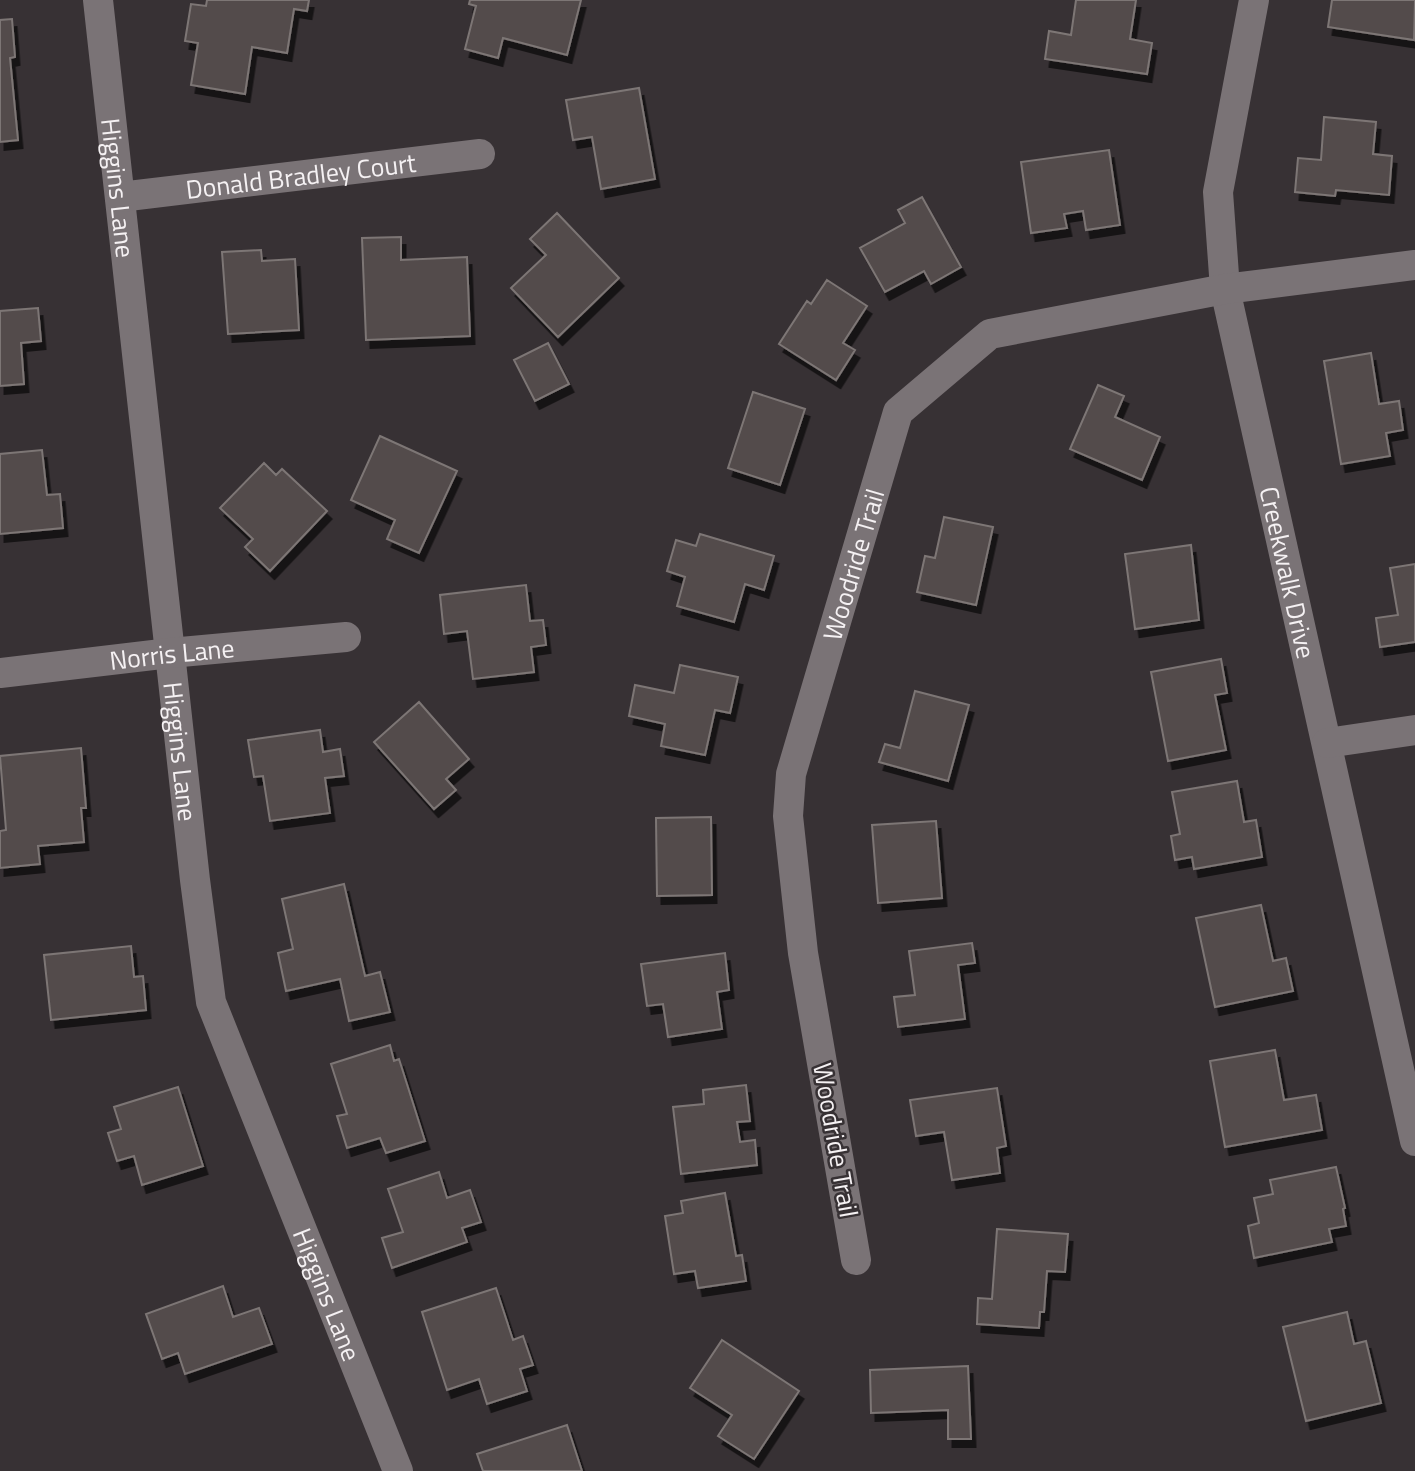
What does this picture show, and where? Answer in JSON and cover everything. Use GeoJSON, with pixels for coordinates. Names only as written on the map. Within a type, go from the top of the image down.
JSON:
{"type":"FeatureCollection","features":[{"type":"Feature","properties":{"kind":"street","name":"Higgins Lane"},"geometry":{"type":"LineString","coordinates":[[98,0],[195,880],[211,1002],[398,1471]]}},
{"type":"Feature","properties":{"kind":"street","name":"Creekwalk Drive"},"geometry":{"type":"LineString","coordinates":[[1254,0],[1218,192],[1225,289],[1415,1141]]}},
{"type":"Feature","properties":{"kind":"street","name":"Donald Bradley Court"},"geometry":{"type":"LineString","coordinates":[[120,197],[480,154]]}},
{"type":"Feature","properties":{"kind":"street","name":"Woodride Trail"},"geometry":{"type":"LineString","coordinates":[[856,1260],[803,953],[788,816],[791,774],[898,412],[990,334],[1225,289],[1415,265]]}},
{"type":"Feature","properties":{"kind":"street","name":"Norris Lane"},"geometry":{"type":"LineString","coordinates":[[0,673],[346,636]]}},
{"type":"Feature","properties":{"kind":"street"},"geometry":{"type":"LineString","coordinates":[[1327,743],[1415,730]]}},
{"type":"Feature","properties":{"kind":"building"},"geometry":{"type":"Polygon","coordinates":[[[207,0],[309,0],[307,11],[294,9],[287,53],[252,47],[245,94],[191,85],[198,43],[185,41],[191,4],[206,6],[207,0]]]}},
{"type":"Feature","properties":{"kind":"building"},"geometry":{"type":"Polygon","coordinates":[[[470,0],[581,0],[567,55],[503,38],[498,58],[465,49],[476,6],[469,4],[470,0]]]}},
{"type":"Feature","properties":{"kind":"building"},"geometry":{"type":"Polygon","coordinates":[[[1076,0],[1136,0],[1130,39],[1152,43],[1147,74],[1045,59],[1049,31],[1071,35],[1076,0]]]}},
{"type":"Feature","properties":{"kind":"building"},"geometry":{"type":"Polygon","coordinates":[[[1332,0],[1415,0],[1414,40],[1328,27],[1332,0]]]}},
{"type":"Feature","properties":{"kind":"building"},"geometry":{"type":"Polygon","coordinates":[[[12,19],[15,57],[10,58],[18,140],[0,142],[0,20],[12,19]]]}},
{"type":"Feature","properties":{"kind":"building"},"geometry":{"type":"Polygon","coordinates":[[[639,88],[655,179],[601,189],[592,137],[573,140],[566,100],[639,88]]]}},
{"type":"Feature","properties":{"kind":"building"},"geometry":{"type":"Polygon","coordinates":[[[1324,117],[1376,122],[1373,154],[1392,156],[1389,195],[1336,190],[1335,196],[1295,192],[1298,158],[1321,160],[1324,117]]]}},
{"type":"Feature","properties":{"kind":"building"},"geometry":{"type":"Polygon","coordinates":[[[1109,150],[1120,225],[1086,230],[1083,211],[1064,214],[1067,228],[1031,233],[1021,162],[1109,150]]]}},
{"type":"Feature","properties":{"kind":"building"},"geometry":{"type":"Polygon","coordinates":[[[922,197],[961,267],[931,284],[924,271],[885,292],[860,248],[905,223],[898,210],[922,197]]]}},
{"type":"Feature","properties":{"kind":"building"},"geometry":{"type":"Polygon","coordinates":[[[557,213],[619,278],[558,337],[511,288],[546,255],[530,239],[557,213]]]}},
{"type":"Feature","properties":{"kind":"building"},"geometry":{"type":"Polygon","coordinates":[[[401,237],[401,260],[467,257],[470,336],[366,340],[362,238],[401,237]]]}},
{"type":"Feature","properties":{"kind":"building"},"geometry":{"type":"Polygon","coordinates":[[[261,250],[262,261],[295,259],[299,330],[228,334],[222,252],[261,250]]]}},
{"type":"Feature","properties":{"kind":"building"},"geometry":{"type":"Polygon","coordinates":[[[827,280],[867,306],[843,343],[855,350],[836,380],[779,344],[807,301],[811,304],[827,280]]]}},
{"type":"Feature","properties":{"kind":"building"},"geometry":{"type":"Polygon","coordinates":[[[38,308],[41,341],[21,343],[24,384],[0,386],[0,311],[38,308]]]}},
{"type":"Feature","properties":{"kind":"building"},"geometry":{"type":"Polygon","coordinates":[[[548,343],[569,384],[535,401],[514,360],[548,343]]]}},
{"type":"Feature","properties":{"kind":"building"},"geometry":{"type":"Polygon","coordinates":[[[1371,353],[1379,404],[1399,401],[1403,430],[1386,433],[1390,456],[1341,464],[1324,361],[1371,353]]]}},
{"type":"Feature","properties":{"kind":"building"},"geometry":{"type":"Polygon","coordinates":[[[1098,385],[1124,396],[1115,417],[1160,437],[1142,480],[1070,449],[1098,385]]]}},
{"type":"Feature","properties":{"kind":"building"},"geometry":{"type":"Polygon","coordinates":[[[753,392],[805,409],[780,485],[728,468],[753,392]]]}},
{"type":"Feature","properties":{"kind":"building"},"geometry":{"type":"Polygon","coordinates":[[[380,436],[457,471],[419,553],[387,539],[395,520],[351,500],[380,436]]]}},
{"type":"Feature","properties":{"kind":"building"},"geometry":{"type":"Polygon","coordinates":[[[42,450],[47,495],[60,494],[63,528],[0,534],[0,454],[42,450]]]}},
{"type":"Feature","properties":{"kind":"building"},"geometry":{"type":"Polygon","coordinates":[[[264,463],[276,475],[282,469],[327,511],[270,571],[245,547],[253,539],[220,508],[264,463]]]}},
{"type":"Feature","properties":{"kind":"building"},"geometry":{"type":"Polygon","coordinates":[[[944,517],[993,527],[976,605],[917,592],[925,556],[935,558],[944,517]]]}},
{"type":"Feature","properties":{"kind":"building"},"geometry":{"type":"Polygon","coordinates":[[[700,534],[774,556],[764,590],[745,584],[734,622],[677,606],[685,577],[667,571],[676,540],[696,546],[700,534]]]}},
{"type":"Feature","properties":{"kind":"building"},"geometry":{"type":"Polygon","coordinates":[[[1191,545],[1199,620],[1135,629],[1125,554],[1191,545]]]}},
{"type":"Feature","properties":{"kind":"building"},"geometry":{"type":"Polygon","coordinates":[[[1415,564],[1415,642],[1380,647],[1376,618],[1398,615],[1390,568],[1415,564]]]}},
{"type":"Feature","properties":{"kind":"building"},"geometry":{"type":"Polygon","coordinates":[[[526,585],[530,621],[543,620],[546,645],[531,647],[534,672],[473,679],[467,631],[444,634],[440,595],[526,585]]]}},
{"type":"Feature","properties":{"kind":"building"},"geometry":{"type":"Polygon","coordinates":[[[1221,659],[1227,693],[1215,695],[1226,750],[1168,761],[1151,672],[1221,659]]]}},
{"type":"Feature","properties":{"kind":"building"},"geometry":{"type":"Polygon","coordinates":[[[680,665],[738,677],[730,713],[715,710],[705,755],[661,746],[665,724],[629,716],[635,685],[674,693],[680,665]]]}},
{"type":"Feature","properties":{"kind":"building"},"geometry":{"type":"Polygon","coordinates":[[[915,691],[969,705],[948,781],[879,762],[885,744],[900,748],[915,691]]]}},
{"type":"Feature","properties":{"kind":"building"},"geometry":{"type":"Polygon","coordinates":[[[419,702],[469,759],[446,779],[456,790],[434,809],[374,742],[419,702]]]}},
{"type":"Feature","properties":{"kind":"building"},"geometry":{"type":"Polygon","coordinates":[[[320,730],[323,752],[340,749],[344,776],[325,778],[330,813],[270,821],[263,776],[254,777],[248,740],[320,730]]]}},
{"type":"Feature","properties":{"kind":"building"},"geometry":{"type":"Polygon","coordinates":[[[81,748],[86,808],[81,808],[84,842],[38,846],[40,864],[0,868],[0,831],[6,830],[0,756],[81,748]]]}},
{"type":"Feature","properties":{"kind":"building"},"geometry":{"type":"Polygon","coordinates":[[[1237,781],[1244,822],[1256,820],[1262,857],[1194,869],[1192,857],[1175,860],[1171,836],[1180,834],[1172,792],[1237,781]]]}},
{"type":"Feature","properties":{"kind":"building"},"geometry":{"type":"Polygon","coordinates":[[[711,817],[712,895],[657,896],[656,818],[711,817]]]}},
{"type":"Feature","properties":{"kind":"building"},"geometry":{"type":"Polygon","coordinates":[[[936,821],[942,898],[878,903],[872,825],[936,821]]]}},
{"type":"Feature","properties":{"kind":"building"},"geometry":{"type":"Polygon","coordinates":[[[344,884],[365,976],[380,972],[390,1012],[349,1021],[340,979],[286,991],[278,953],[293,949],[282,899],[344,884]]]}},
{"type":"Feature","properties":{"kind":"building"},"geometry":{"type":"Polygon","coordinates":[[[1261,905],[1273,961],[1286,958],[1293,991],[1215,1007],[1196,918],[1261,905]]]}},
{"type":"Feature","properties":{"kind":"building"},"geometry":{"type":"Polygon","coordinates":[[[972,943],[975,963],[958,965],[965,1019],[898,1027],[894,997],[915,995],[909,951],[972,943]]]}},
{"type":"Feature","properties":{"kind":"building"},"geometry":{"type":"Polygon","coordinates":[[[131,946],[134,977],[143,976],[146,1010],[51,1020],[44,955],[131,946]]]}},
{"type":"Feature","properties":{"kind":"building"},"geometry":{"type":"Polygon","coordinates":[[[725,953],[729,990],[717,992],[722,1029],[668,1037],[663,1004],[647,1006],[641,964],[725,953]]]}},
{"type":"Feature","properties":{"kind":"building"},"geometry":{"type":"Polygon","coordinates":[[[390,1045],[394,1061],[399,1059],[425,1141],[386,1153],[380,1138],[347,1148],[337,1116],[347,1114],[331,1064],[390,1045]]]}},
{"type":"Feature","properties":{"kind":"building"},"geometry":{"type":"Polygon","coordinates":[[[1275,1050],[1284,1100],[1316,1095],[1322,1130],[1225,1147],[1210,1061],[1275,1050]]]}},
{"type":"Feature","properties":{"kind":"building"},"geometry":{"type":"Polygon","coordinates":[[[746,1085],[750,1121],[737,1122],[740,1142],[755,1140],[757,1165],[681,1174],[673,1107],[704,1104],[703,1090],[746,1085]]]}},
{"type":"Feature","properties":{"kind":"building"},"geometry":{"type":"Polygon","coordinates":[[[178,1087],[203,1166],[142,1185],[134,1156],[117,1161],[108,1133],[121,1129],[114,1107],[178,1087]]]}},
{"type":"Feature","properties":{"kind":"building"},"geometry":{"type":"Polygon","coordinates":[[[997,1088],[1006,1146],[997,1148],[1000,1173],[952,1180],[944,1132],[916,1136],[910,1100],[997,1088]]]}},
{"type":"Feature","properties":{"kind":"building"},"geometry":{"type":"Polygon","coordinates":[[[1336,1167],[1346,1226],[1329,1229],[1332,1242],[1254,1258],[1248,1226],[1259,1223],[1254,1198],[1273,1194],[1270,1180],[1336,1167]]]}},
{"type":"Feature","properties":{"kind":"building"},"geometry":{"type":"Polygon","coordinates":[[[439,1172],[447,1198],[470,1190],[481,1222],[462,1228],[467,1242],[392,1268],[382,1238],[403,1232],[388,1189],[439,1172]]]}},
{"type":"Feature","properties":{"kind":"building"},"geometry":{"type":"Polygon","coordinates":[[[725,1193],[736,1256],[742,1255],[746,1281],[698,1288],[695,1271],[674,1274],[665,1216],[683,1213],[681,1201],[725,1193]]]}},
{"type":"Feature","properties":{"kind":"building"},"geometry":{"type":"Polygon","coordinates":[[[997,1229],[1068,1234],[1065,1272],[1047,1271],[1044,1312],[1040,1312],[1039,1328],[977,1324],[978,1298],[992,1299],[997,1229]]]}},
{"type":"Feature","properties":{"kind":"building"},"geometry":{"type":"Polygon","coordinates":[[[223,1286],[233,1317],[259,1308],[272,1344],[185,1374],[178,1353],[162,1359],[146,1314],[223,1286]]]}},
{"type":"Feature","properties":{"kind":"building"},"geometry":{"type":"Polygon","coordinates":[[[496,1288],[513,1340],[523,1336],[533,1365],[520,1369],[527,1391],[487,1404],[479,1379],[447,1390],[422,1312],[496,1288]]]}},
{"type":"Feature","properties":{"kind":"building"},"geometry":{"type":"Polygon","coordinates":[[[1347,1312],[1354,1344],[1366,1341],[1381,1403],[1306,1421],[1283,1327],[1347,1312]]]}},
{"type":"Feature","properties":{"kind":"building"},"geometry":{"type":"Polygon","coordinates":[[[722,1340],[799,1391],[754,1459],[718,1436],[732,1415],[690,1388],[722,1340]]]}},
{"type":"Feature","properties":{"kind":"building"},"geometry":{"type":"Polygon","coordinates":[[[968,1366],[971,1439],[948,1439],[948,1410],[871,1413],[870,1370],[968,1366]]]}},
{"type":"Feature","properties":{"kind":"building"},"geometry":{"type":"Polygon","coordinates":[[[567,1425],[582,1471],[483,1471],[477,1454],[567,1425]]]}}]}
